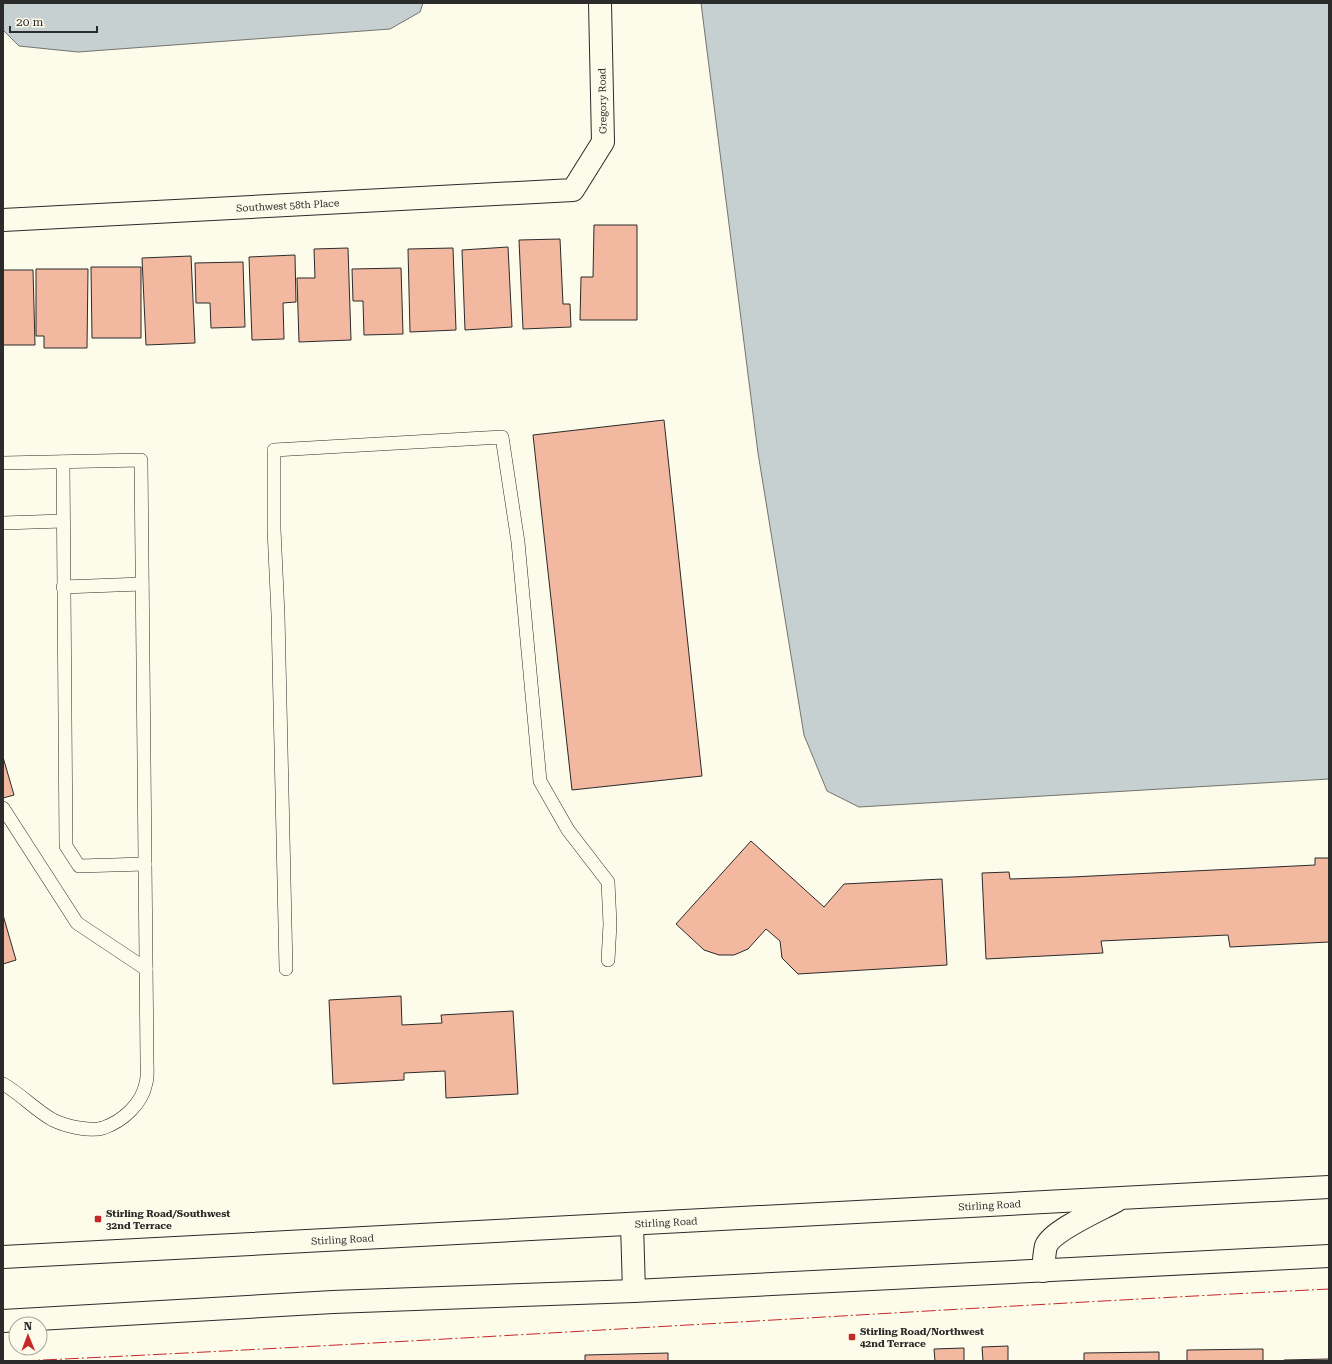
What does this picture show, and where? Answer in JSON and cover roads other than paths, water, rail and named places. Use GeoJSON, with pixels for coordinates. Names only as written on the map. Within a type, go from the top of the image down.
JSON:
{"type":"FeatureCollection","features":[{"type":"Feature","properties":{"kind":"main road","name":"Gregory Road"},"geometry":{"type":"LineString","coordinates":[[573,190],[603,142],[600,3]]}},
{"type":"Feature","properties":{"kind":"main road","name":"Southwest 58th Place"},"geometry":{"type":"LineString","coordinates":[[3,220],[573,190]]}},
{"type":"Feature","properties":{"kind":"main road","name":"Stirling Road"},"geometry":{"type":"LineString","coordinates":[[3,1257],[1329,1186]]}},
{"type":"Feature","properties":{"kind":"main road"},"geometry":{"type":"LineString","coordinates":[[1043,1271],[1046,1246],[1052,1237],[1122,1198]]}},
{"type":"Feature","properties":{"kind":"main road"},"geometry":{"type":"LineString","coordinates":[[632,1224],[634,1291]]}},
{"type":"Feature","properties":{"kind":"main road"},"geometry":{"type":"LineString","coordinates":[[3,1321],[333,1302],[634,1291],[1329,1256]]}},
{"type":"Feature","properties":{"kind":"lane"},"geometry":{"type":"LineString","coordinates":[[286,969],[278,615],[274,530],[274,450],[502,437],[518,542],[540,781],[568,830],[608,882],[610,924],[608,960]]}},
{"type":"Feature","properties":{"kind":"lane"},"geometry":{"type":"LineString","coordinates":[[3,463],[141,460],[146,969],[146,1083],[138,1102],[124,1117],[102,1128],[78,1129],[53,1120],[13,1089],[3,1084]]}},
{"type":"Feature","properties":{"kind":"lane"},"geometry":{"type":"LineString","coordinates":[[63,462],[66,846],[79,866],[145,864]]}},
{"type":"Feature","properties":{"kind":"lane"},"geometry":{"type":"LineString","coordinates":[[3,523],[63,521]]}},
{"type":"Feature","properties":{"kind":"lane"},"geometry":{"type":"LineString","coordinates":[[63,587],[142,584]]}},
{"type":"Feature","properties":{"kind":"lane"},"geometry":{"type":"LineString","coordinates":[[3,808],[77,922],[146,969]]}},
{"type":"Feature","properties":{"kind":"place","name":"Stirling Road/Southwest 32nd Terrace"},"geometry":{"type":"Point","coordinates":[98,1219]}},
{"type":"Feature","properties":{"kind":"place","name":"Stirling Road/Northwest 42nd Terrace"},"geometry":{"type":"Point","coordinates":[852,1337]}}]}
